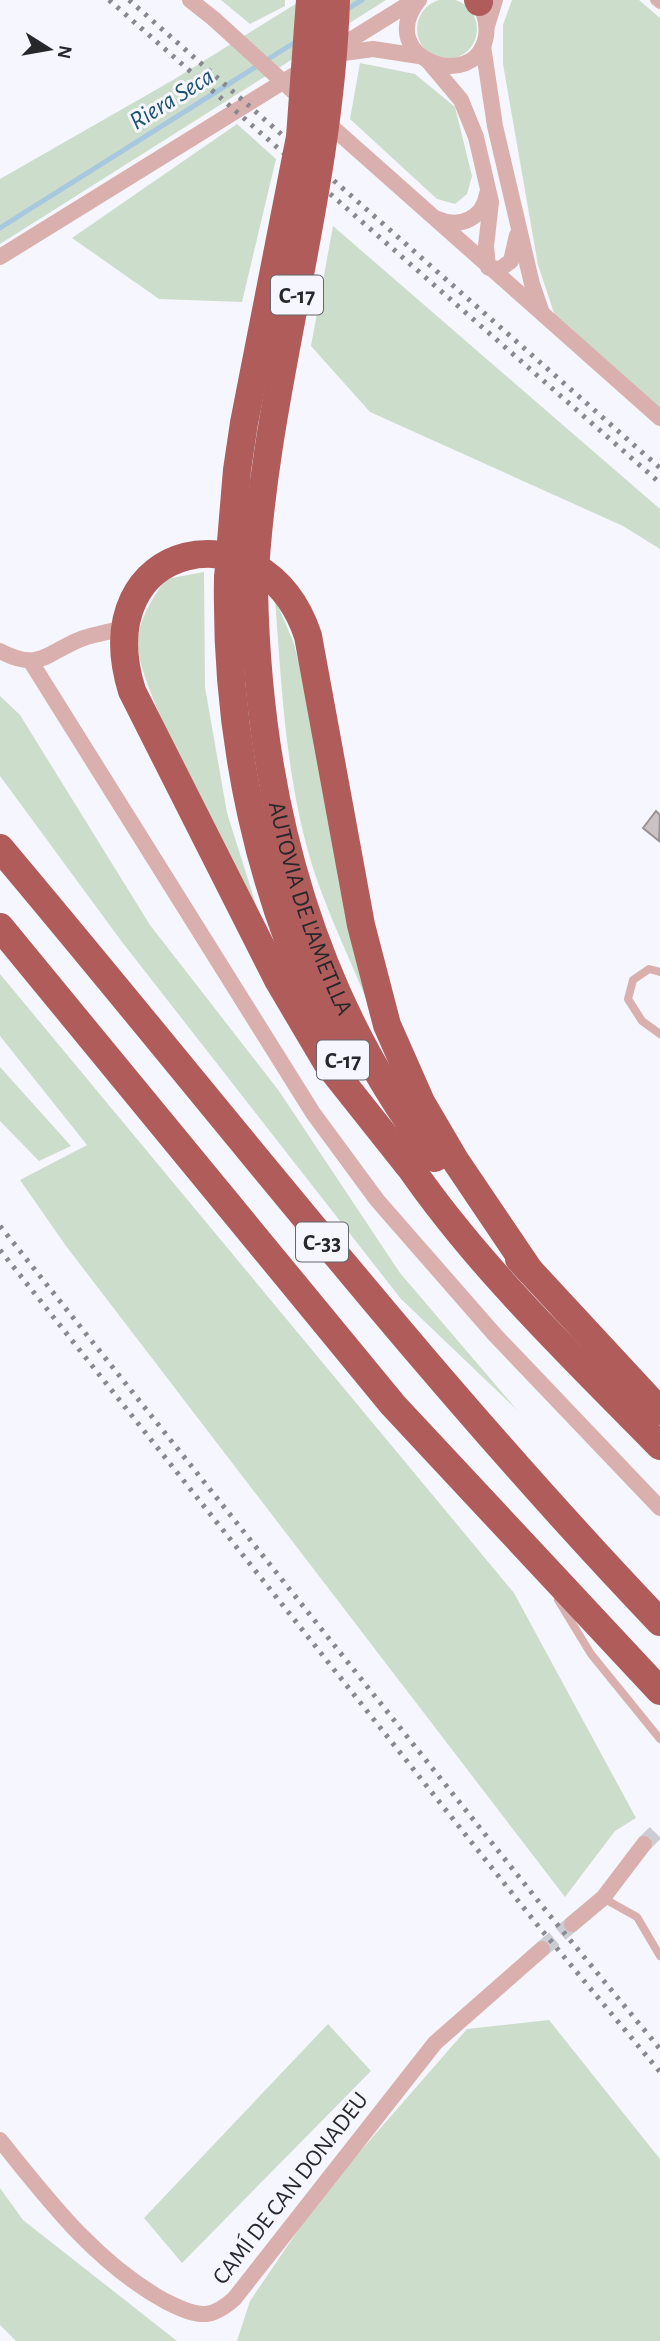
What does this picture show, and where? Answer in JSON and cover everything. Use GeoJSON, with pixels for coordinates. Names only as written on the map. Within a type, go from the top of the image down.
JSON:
{"type":"FeatureCollection","features":[{"type":"Feature","properties":{"kind":"highway","name":"C-17"},"geometry":{"type":"LineString","coordinates":[[310,0],[300,137],[243,435],[228,578],[232,694],[241,761],[272,892],[322,1020],[353,1079],[408,1165],[495,1272],[660,1446]]}},
{"type":"Feature","properties":{"kind":"highway","name":"AUTOVIA DE L'AMETLLA"},"geometry":{"type":"LineString","coordinates":[[336,0],[327,123],[266,452],[254,589],[260,708],[272,788],[295,878],[331,978],[361,1039],[400,1107],[470,1204],[660,1411]]}},
{"type":"Feature","properties":{"kind":"highway"},"geometry":{"type":"LineString","coordinates":[[408,1165],[327,1063],[278,980],[140,711],[125,667],[123,628],[131,604],[148,578],[166,565],[187,556],[220,555],[249,564],[275,580],[294,602],[309,636],[361,925],[387,1025],[404,1069],[455,1160],[530,1271]]}},
{"type":"Feature","properties":{"kind":"highway","name":"C-33"},"geometry":{"type":"LineString","coordinates":[[0,848],[380,1311],[550,1504],[660,1622]]}},
{"type":"Feature","properties":{"kind":"highway","name":"C-33"},"geometry":{"type":"LineString","coordinates":[[0,927],[393,1405],[660,1691]]}},
{"type":"Feature","properties":{"kind":"street"},"geometry":{"type":"LineString","coordinates":[[190,0],[660,418]]}},
{"type":"Feature","properties":{"kind":"street"},"geometry":{"type":"LineString","coordinates":[[0,257],[327,55],[349,38],[417,0]]}},
{"type":"Feature","properties":{"kind":"street"},"geometry":{"type":"LineString","coordinates":[[417,0],[407,26],[411,47],[452,86],[469,116],[492,211],[486,246],[488,267]]}},
{"type":"Feature","properties":{"kind":"street"},"geometry":{"type":"LineString","coordinates":[[655,0],[660,4]]}},
{"type":"Feature","properties":{"kind":"street"},"geometry":{"type":"LineString","coordinates":[[483,6],[483,46],[495,126],[535,296],[545,318]]}},
{"type":"Feature","properties":{"kind":"street"},"geometry":{"type":"LineString","coordinates":[[327,55],[373,49],[424,59],[441,66],[466,63],[483,46]]}},
{"type":"Feature","properties":{"kind":"street"},"geometry":{"type":"LineString","coordinates":[[433,217],[455,223],[471,219],[482,209],[488,188]]}},
{"type":"Feature","properties":{"kind":"street"},"geometry":{"type":"LineString","coordinates":[[488,267],[500,269],[511,261],[517,244],[517,222]]}},
{"type":"Feature","properties":{"kind":"street"},"geometry":{"type":"LineString","coordinates":[[0,652],[31,662],[49,658],[80,639],[123,628]]}},
{"type":"Feature","properties":{"kind":"street"},"geometry":{"type":"LineString","coordinates":[[31,662],[313,1113],[369,1190],[495,1335],[660,1508]]}},
{"type":"Feature","properties":{"kind":"street"},"geometry":{"type":"LineString","coordinates":[[572,1924],[603,1898],[644,1844]]}},
{"type":"Feature","properties":{"kind":"street","name":"CAMÍ DE CAN DONADEU"},"geometry":{"type":"LineString","coordinates":[[0,2140],[71,2228],[135,2285],[190,2312],[204,2315],[216,2312],[234,2299],[435,2043],[542,1949]]}},
{"type":"Feature","properties":{"kind":"lane"},"geometry":{"type":"LineString","coordinates":[[660,972],[649,969],[633,981],[628,999],[642,1021],[660,1034]]}},
{"type":"Feature","properties":{"kind":"lane","name":"C-33"},"geometry":{"type":"LineString","coordinates":[[532,1555],[591,1654],[660,1739]]}},
{"type":"Feature","properties":{"kind":"lane"},"geometry":{"type":"LineString","coordinates":[[603,1898],[637,1917],[660,1956]]}},
{"type":"Feature","properties":{"kind":"green space"},"geometry":{"type":"Polygon","coordinates":[[[441,-1],[453,-1],[469,7],[475,17],[475,41],[469,51],[453,59],[441,59],[425,51],[417,35],[417,23],[425,7],[441,-1]]]}},
{"type":"Feature","properties":{"kind":"green space"},"geometry":{"type":"Polygon","coordinates":[[[221,0],[285,0],[285,6],[250,24],[221,0]]]}},
{"type":"Feature","properties":{"kind":"green space"},"geometry":{"type":"Polygon","coordinates":[[[302,0],[386,0],[0,244],[0,179],[173,80],[302,0]]]}},
{"type":"Feature","properties":{"kind":"green space"},"geometry":{"type":"Polygon","coordinates":[[[512,0],[639,0],[660,18],[660,409],[556,319],[538,265],[503,64],[503,25],[512,0]]]}},
{"type":"Feature","properties":{"kind":"green space"},"geometry":{"type":"Polygon","coordinates":[[[360,63],[415,74],[455,107],[472,176],[467,194],[455,204],[437,199],[350,119],[360,63]]]}},
{"type":"Feature","properties":{"kind":"green space"},"geometry":{"type":"Polygon","coordinates":[[[237,124],[276,159],[242,302],[159,299],[72,238],[237,124]]]}},
{"type":"Feature","properties":{"kind":"green space"},"geometry":{"type":"Polygon","coordinates":[[[333,226],[660,509],[660,549],[623,526],[370,412],[311,346],[333,226]]]}},
{"type":"Feature","properties":{"kind":"green space"},"geometry":{"type":"Polygon","coordinates":[[[204,572],[205,687],[227,813],[264,930],[183,769],[149,689],[139,655],[138,637],[143,619],[166,579],[204,572]]]}},
{"type":"Feature","properties":{"kind":"green space"},"geometry":{"type":"Polygon","coordinates":[[[275,599],[293,641],[312,711],[370,1008],[327,908],[297,807],[287,738],[275,599]]]}},
{"type":"Feature","properties":{"kind":"green space"},"geometry":{"type":"Polygon","coordinates":[[[0,696],[20,715],[150,925],[279,1091],[400,1273],[517,1410],[401,1299],[122,942],[0,776],[0,696]]]}},
{"type":"Feature","properties":{"kind":"green space"},"geometry":{"type":"Polygon","coordinates":[[[0,974],[514,1593],[636,1818],[615,1831],[565,1897],[66,1246],[20,1180],[87,1145],[0,1036],[0,974]]]}},
{"type":"Feature","properties":{"kind":"green space"},"geometry":{"type":"Polygon","coordinates":[[[0,1067],[71,1146],[39,1161],[0,1121],[0,1067]]]}},
{"type":"Feature","properties":{"kind":"green space"},"geometry":{"type":"Polygon","coordinates":[[[549,2020],[660,2159],[660,2341],[237,2341],[250,2301],[322,2195],[467,2029],[549,2020]]]}},
{"type":"Feature","properties":{"kind":"green space"},"geometry":{"type":"Polygon","coordinates":[[[328,2024],[371,2071],[182,2263],[144,2218],[328,2024]]]}},
{"type":"Feature","properties":{"kind":"green space"},"geometry":{"type":"Polygon","coordinates":[[[0,2188],[23,2220],[177,2341],[16,2341],[0,2325],[0,2188]]]}},
{"type":"Feature","properties":{"kind":"building"},"geometry":{"type":"Polygon","coordinates":[[[656,811],[660,815],[659,841],[643,828],[656,811]]]}},
{"type":"Feature","properties":{"kind":"waterway","name":"Riera Seca"},"geometry":{"type":"LineString","coordinates":[[344,11],[362,0]]}},
{"type":"Feature","properties":{"kind":"waterway","name":"Riera Seca"},"geometry":{"type":"LineString","coordinates":[[0,228],[297,41]]}},
{"type":"Feature","properties":{"kind":"tunnel"},"geometry":{"type":"LineString","coordinates":[[644,1844],[660,1828]]}},
{"type":"Feature","properties":{"kind":"tunnel"},"geometry":{"type":"LineString","coordinates":[[542,1949],[572,1924]]}},
{"type":"Feature","properties":{"kind":"railway"},"geometry":{"type":"LineString","coordinates":[[109,0],[660,483]]}},
{"type":"Feature","properties":{"kind":"railway"},"geometry":{"type":"LineString","coordinates":[[129,0],[660,468]]}},
{"type":"Feature","properties":{"kind":"railway"},"geometry":{"type":"LineString","coordinates":[[0,1226],[547,1912],[660,2049]]}},
{"type":"Feature","properties":{"kind":"railway"},"geometry":{"type":"LineString","coordinates":[[0,1250],[535,1922],[660,2072]]}}]}
